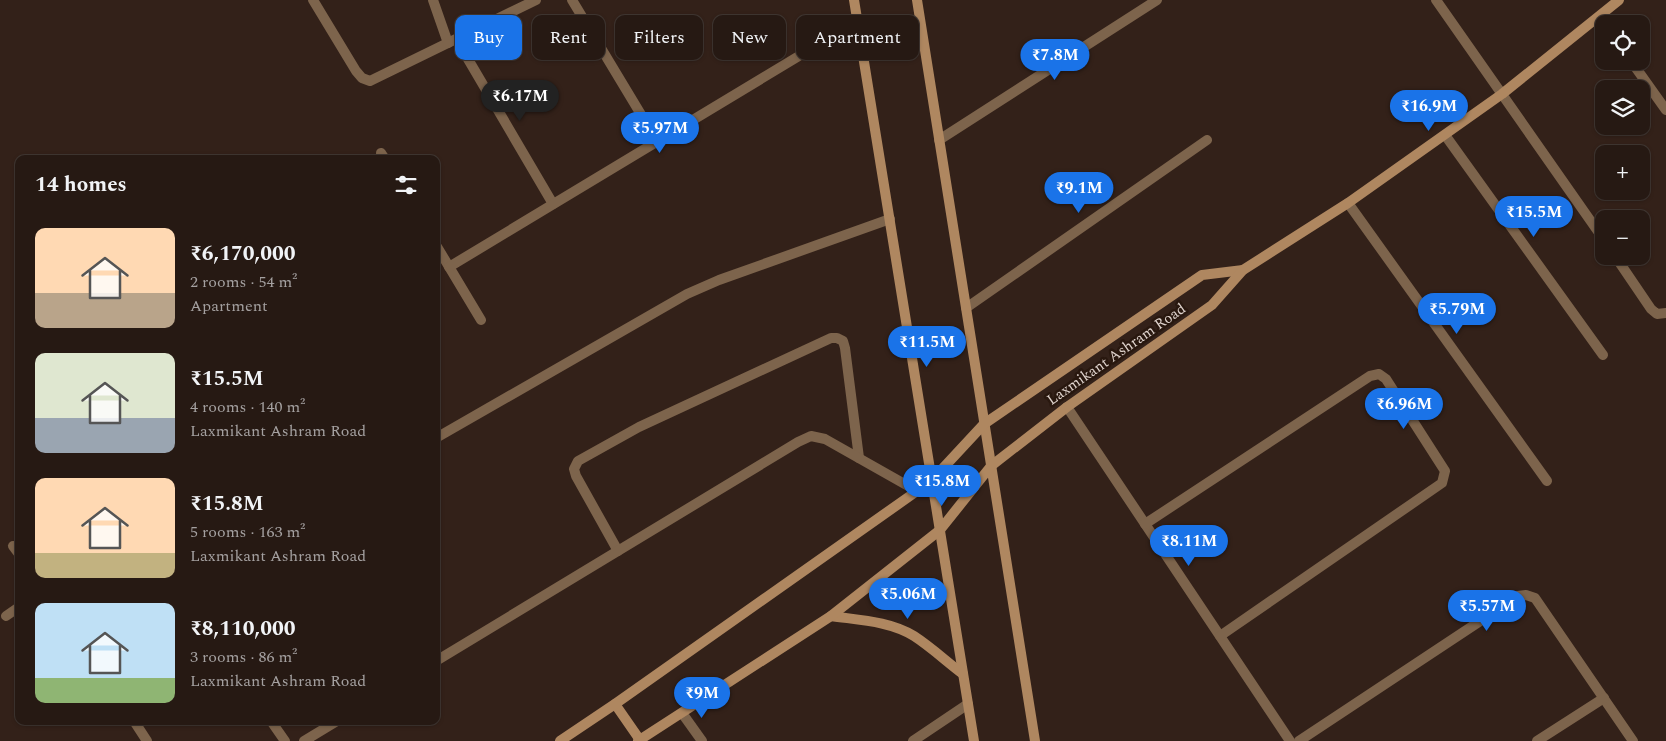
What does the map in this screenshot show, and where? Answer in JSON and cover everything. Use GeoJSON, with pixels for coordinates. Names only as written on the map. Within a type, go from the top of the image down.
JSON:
{"type":"FeatureCollection","features":[{"type":"Feature","properties":{"kind":"street"},"geometry":{"type":"LineString","coordinates":[[313,0],[356,71],[362,78],[370,81],[536,0]]}},
{"type":"Feature","properties":{"kind":"street"},"geometry":{"type":"LineString","coordinates":[[432,0],[448,43]]}},
{"type":"Feature","properties":{"kind":"street"},"geometry":{"type":"LineString","coordinates":[[572,0],[657,141]]}},
{"type":"Feature","properties":{"kind":"street"},"geometry":{"type":"LineString","coordinates":[[854,0],[856,15]]}},
{"type":"Feature","properties":{"kind":"street"},"geometry":{"type":"LineString","coordinates":[[916,0],[1035,741]]}},
{"type":"Feature","properties":{"kind":"street"},"geometry":{"type":"LineString","coordinates":[[939,140],[1158,0]]}},
{"type":"Feature","properties":{"kind":"street","name":"Laxmikant Ashram Road"},"geometry":{"type":"LineString","coordinates":[[1606,15],[1619,0]]}},
{"type":"Feature","properties":{"kind":"street"},"geometry":{"type":"LineString","coordinates":[[1438,1],[1595,227]]}},
{"type":"Feature","properties":{"kind":"street","name":"Laxmikant Ashram Road"},"geometry":{"type":"LineString","coordinates":[[639,740],[831,616],[940,530],[991,466],[1067,407],[1212,305],[1243,270],[1348,203],[1595,25]]}},
{"type":"Feature","properties":{"kind":"street"},"geometry":{"type":"LineString","coordinates":[[450,267],[796,58]]}},
{"type":"Feature","properties":{"kind":"street"},"geometry":{"type":"LineString","coordinates":[[469,60],[553,204]]}},
{"type":"Feature","properties":{"kind":"street"},"geometry":{"type":"LineString","coordinates":[[864,60],[974,741]]}},
{"type":"Feature","properties":{"kind":"street"},"geometry":{"type":"LineString","coordinates":[[1637,70],[1666,110]]}},
{"type":"Feature","properties":{"kind":"street"},"geometry":{"type":"LineString","coordinates":[[1445,135],[1603,355]]}},
{"type":"Feature","properties":{"kind":"street"},"geometry":{"type":"LineString","coordinates":[[966,308],[1207,140]]}},
{"type":"Feature","properties":{"kind":"street"},"geometry":{"type":"LineString","coordinates":[[1348,203],[1547,482]]}},
{"type":"Feature","properties":{"kind":"street"},"geometry":{"type":"LineString","coordinates":[[440,436],[687,294],[719,280],[890,219]]}},
{"type":"Feature","properties":{"kind":"street"},"geometry":{"type":"LineString","coordinates":[[440,251],[481,320]]}},
{"type":"Feature","properties":{"kind":"street"},"geometry":{"type":"LineString","coordinates":[[1621,265],[1651,309],[1656,314],[1666,313]]}},
{"type":"Feature","properties":{"kind":"street"},"geometry":{"type":"LineString","coordinates":[[560,741],[932,480],[984,424],[1202,275],[1243,270]]}},
{"type":"Feature","properties":{"kind":"street"},"geometry":{"type":"LineString","coordinates":[[618,551],[576,476],[574,469],[578,461],[638,426],[831,338],[843,341],[845,348],[859,458]]}},
{"type":"Feature","properties":{"kind":"street"},"geometry":{"type":"LineString","coordinates":[[1145,524],[1370,376],[1379,374],[1386,379],[1445,472],[1442,483],[1220,636]]}},
{"type":"Feature","properties":{"kind":"street"},"geometry":{"type":"LineString","coordinates":[[1067,407],[1290,741]]}},
{"type":"Feature","properties":{"kind":"street"},"geometry":{"type":"LineString","coordinates":[[440,659],[798,442],[811,436],[825,439],[917,491]]}},
{"type":"Feature","properties":{"kind":"street"},"geometry":{"type":"LineString","coordinates":[[1299,741],[1518,596],[1526,595],[1535,598],[1633,741]]}},
{"type":"Feature","properties":{"kind":"street"},"geometry":{"type":"LineString","coordinates":[[6,616],[15,610]]}},
{"type":"Feature","properties":{"kind":"street"},"geometry":{"type":"LineString","coordinates":[[831,616],[899,629],[914,636],[963,674]]}},
{"type":"Feature","properties":{"kind":"street"},"geometry":{"type":"LineString","coordinates":[[1538,741],[1604,698]]}},
{"type":"Feature","properties":{"kind":"street"},"geometry":{"type":"LineString","coordinates":[[615,704],[639,740]]}},
{"type":"Feature","properties":{"kind":"street"},"geometry":{"type":"LineString","coordinates":[[913,741],[968,704]]}},
{"type":"Feature","properties":{"kind":"street"},"geometry":{"type":"LineString","coordinates":[[682,713],[702,741]]}},
{"type":"Feature","properties":{"kind":"street"},"geometry":{"type":"LineString","coordinates":[[137,725],[147,741]]}},
{"type":"Feature","properties":{"kind":"street"},"geometry":{"type":"LineString","coordinates":[[274,725],[285,741]]}},
{"type":"Feature","properties":{"kind":"street"},"geometry":{"type":"LineString","coordinates":[[304,741],[330,725]]}}]}
